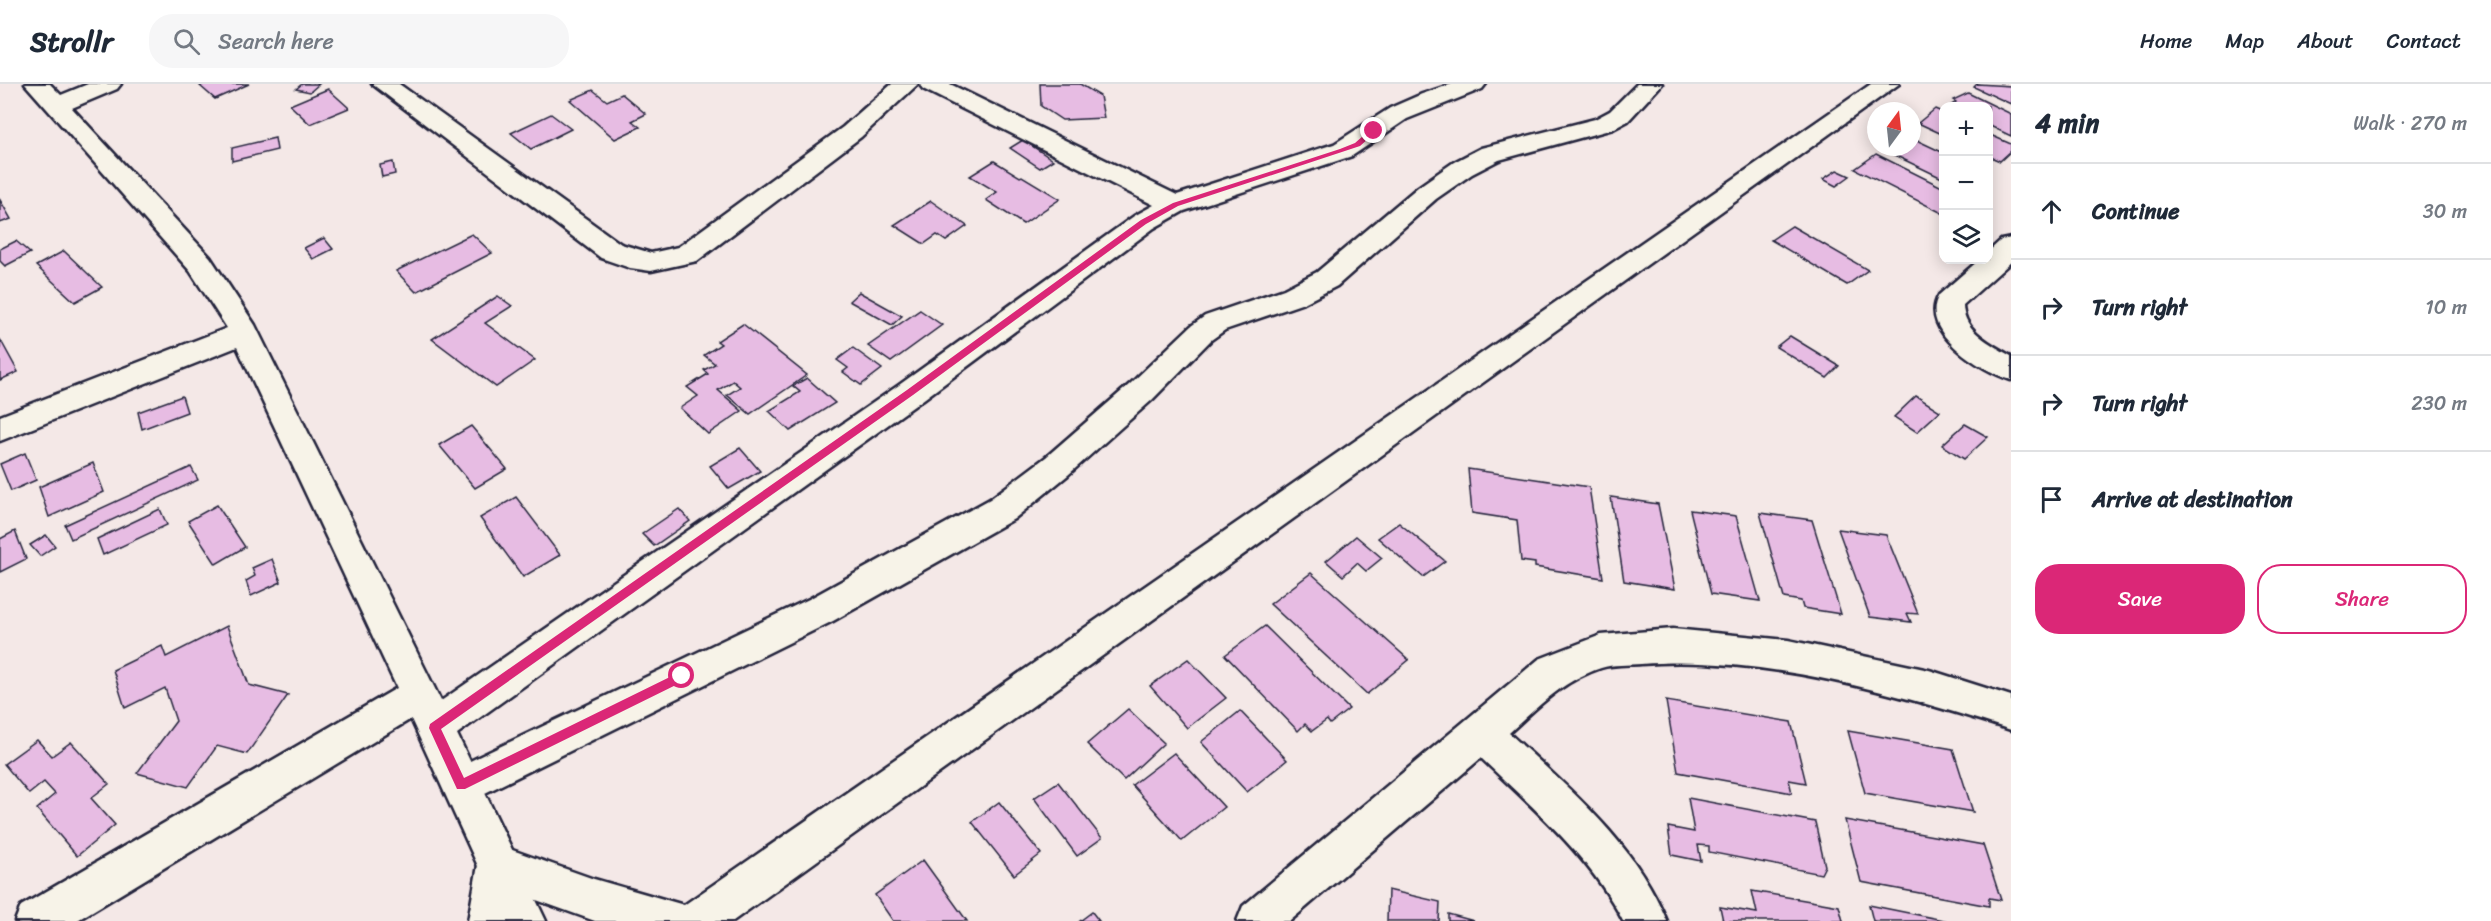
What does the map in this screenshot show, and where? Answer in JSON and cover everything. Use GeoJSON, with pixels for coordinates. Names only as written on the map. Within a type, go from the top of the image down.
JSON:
{"type":"FeatureCollection","features":[{"type":"Feature","properties":{"kind":"street"},"geometry":{"type":"LineString","coordinates":[[46,95],[109,84]]}},
{"type":"Feature","properties":{"kind":"street"},"geometry":{"type":"LineString","coordinates":[[384,84],[612,251],[630,259],[651,262],[687,254],[852,132],[906,84]]}},
{"type":"Feature","properties":{"kind":"street"},"geometry":{"type":"LineString","coordinates":[[931,84],[1175,204]]}},
{"type":"Feature","properties":{"kind":"street"},"geometry":{"type":"LineString","coordinates":[[36,921],[427,711],[910,393],[1143,222],[1175,204],[1350,147],[1387,120],[1404,111],[1474,84]]}},
{"type":"Feature","properties":{"kind":"street"},"geometry":{"type":"LineString","coordinates":[[461,785],[821,610],[1002,509],[1057,466],[1215,323],[1294,296],[1327,279],[1427,193],[1463,168],[1490,154],[1604,124],[1618,116],[1650,84]]}},
{"type":"Feature","properties":{"kind":"street"},"geometry":{"type":"LineString","coordinates":[[697,921],[1887,84]]}},
{"type":"Feature","properties":{"kind":"street"},"geometry":{"type":"LineString","coordinates":[[46,95],[200,264],[245,332],[525,921]]}},
{"type":"Feature","properties":{"kind":"street"},"geometry":{"type":"LineString","coordinates":[[2011,247],[1949,302],[1947,312],[1954,327],[1969,342],[2011,369]]}},
{"type":"Feature","properties":{"kind":"street"},"geometry":{"type":"LineString","coordinates":[[0,429],[245,332]]}},
{"type":"Feature","properties":{"kind":"street"},"geometry":{"type":"LineString","coordinates":[[1258,921],[1482,733],[1551,671],[1601,651],[1673,645],[1788,656],[1929,687],[2011,713]]}},
{"type":"Feature","properties":{"kind":"street"},"geometry":{"type":"LineString","coordinates":[[1482,733],[1604,852],[1633,892],[1646,921]]}},
{"type":"Feature","properties":{"kind":"street"},"geometry":{"type":"LineString","coordinates":[[489,921],[498,865]]}},
{"type":"Feature","properties":{"kind":"street"},"geometry":{"type":"LineString","coordinates":[[498,865],[594,900],[670,921]]}},
{"type":"Feature","properties":{"kind":"building"},"geometry":{"type":"Polygon","coordinates":[[[204,84],[249,84],[215,99],[200,86],[204,84]]]}},
{"type":"Feature","properties":{"kind":"building"},"geometry":{"type":"Polygon","coordinates":[[[302,84],[319,84],[310,92],[296,89],[302,84]]]}},
{"type":"Feature","properties":{"kind":"building"},"geometry":{"type":"Polygon","coordinates":[[[1040,84],[1080,84],[1100,96],[1104,118],[1062,120],[1041,106],[1040,84]]]}},
{"type":"Feature","properties":{"kind":"building"},"geometry":{"type":"Polygon","coordinates":[[[1977,84],[2011,86],[2011,104],[1974,87],[1977,84]]]}},
{"type":"Feature","properties":{"kind":"building"},"geometry":{"type":"Polygon","coordinates":[[[328,89],[349,108],[310,124],[290,105],[328,89]]]}},
{"type":"Feature","properties":{"kind":"building"},"geometry":{"type":"Polygon","coordinates":[[[593,90],[607,101],[622,94],[646,114],[632,121],[640,127],[615,139],[570,100],[593,90]]]}},
{"type":"Feature","properties":{"kind":"building"},"geometry":{"type":"Polygon","coordinates":[[[1968,93],[1986,102],[1956,102],[1953,100],[1968,93]]]}},
{"type":"Feature","properties":{"kind":"building"},"geometry":{"type":"Polygon","coordinates":[[[1993,105],[2011,114],[2011,136],[1993,127],[1993,105]]]}},
{"type":"Feature","properties":{"kind":"building"},"geometry":{"type":"Polygon","coordinates":[[[1935,109],[1939,111],[1939,133],[1921,124],[1921,121],[1935,109]]]}},
{"type":"Feature","properties":{"kind":"building"},"geometry":{"type":"Polygon","coordinates":[[[551,114],[571,129],[531,149],[511,133],[551,114]]]}},
{"type":"Feature","properties":{"kind":"building"},"geometry":{"type":"Polygon","coordinates":[[[1993,136],[2011,144],[2011,151],[2000,161],[1993,158],[1993,136]]]}},
{"type":"Feature","properties":{"kind":"building"},"geometry":{"type":"Polygon","coordinates":[[[275,138],[277,150],[232,161],[232,148],[275,138]]]}},
{"type":"Feature","properties":{"kind":"building"},"geometry":{"type":"Polygon","coordinates":[[[1023,140],[1053,160],[1040,168],[1010,148],[1023,140]]]}},
{"type":"Feature","properties":{"kind":"building"},"geometry":{"type":"Polygon","coordinates":[[[1921,142],[1939,151],[1939,177],[1896,156],[1921,156],[1921,142]]]}},
{"type":"Feature","properties":{"kind":"building"},"geometry":{"type":"Polygon","coordinates":[[[1873,156],[1880,156],[1939,186],[1939,211],[1855,169],[1873,156]]]}},
{"type":"Feature","properties":{"kind":"building"},"geometry":{"type":"Polygon","coordinates":[[[994,161],[1060,199],[1023,224],[986,200],[997,192],[970,176],[994,161]]]}},
{"type":"Feature","properties":{"kind":"building"},"geometry":{"type":"Polygon","coordinates":[[[393,162],[395,174],[382,177],[380,165],[393,162]]]}},
{"type":"Feature","properties":{"kind":"building"},"geometry":{"type":"Polygon","coordinates":[[[1837,170],[1850,176],[1836,186],[1823,179],[1837,170]]]}},
{"type":"Feature","properties":{"kind":"building"},"geometry":{"type":"Polygon","coordinates":[[[0,200],[11,219],[0,223],[0,200]]]}},
{"type":"Feature","properties":{"kind":"building"},"geometry":{"type":"Polygon","coordinates":[[[931,201],[967,226],[946,241],[937,235],[924,244],[894,225],[931,201]]]}},
{"type":"Feature","properties":{"kind":"building"},"geometry":{"type":"Polygon","coordinates":[[[1792,226],[1868,270],[1847,285],[1771,240],[1792,226]]]}},
{"type":"Feature","properties":{"kind":"building"},"geometry":{"type":"Polygon","coordinates":[[[472,234],[492,253],[416,292],[396,271],[472,234]]]}},
{"type":"Feature","properties":{"kind":"building"},"geometry":{"type":"Polygon","coordinates":[[[324,238],[333,249],[313,259],[304,248],[324,238]]]}},
{"type":"Feature","properties":{"kind":"building"},"geometry":{"type":"Polygon","coordinates":[[[16,241],[30,253],[5,266],[0,261],[0,249],[16,241]]]}},
{"type":"Feature","properties":{"kind":"building"},"geometry":{"type":"Polygon","coordinates":[[[64,251],[102,287],[75,302],[36,266],[64,251]]]}},
{"type":"Feature","properties":{"kind":"building"},"geometry":{"type":"Polygon","coordinates":[[[859,292],[902,316],[892,325],[849,301],[859,292]]]}},
{"type":"Feature","properties":{"kind":"building"},"geometry":{"type":"Polygon","coordinates":[[[498,296],[512,306],[485,323],[535,360],[496,387],[432,339],[498,296]]]}},
{"type":"Feature","properties":{"kind":"building"},"geometry":{"type":"Polygon","coordinates":[[[920,310],[942,325],[891,362],[868,346],[920,310]]]}},
{"type":"Feature","properties":{"kind":"building"},"geometry":{"type":"Polygon","coordinates":[[[743,324],[807,375],[750,414],[727,395],[740,387],[733,381],[718,390],[742,411],[708,434],[680,408],[698,396],[687,387],[708,374],[704,370],[715,364],[704,355],[721,344],[717,341],[743,324]]]}},
{"type":"Feature","properties":{"kind":"building"},"geometry":{"type":"Polygon","coordinates":[[[1790,336],[1839,366],[1827,378],[1776,347],[1790,336]]]}},
{"type":"Feature","properties":{"kind":"building"},"geometry":{"type":"Polygon","coordinates":[[[0,339],[18,372],[0,380],[0,339]]]}},
{"type":"Feature","properties":{"kind":"building"},"geometry":{"type":"Polygon","coordinates":[[[853,348],[882,369],[861,385],[843,372],[848,368],[837,360],[853,348]]]}},
{"type":"Feature","properties":{"kind":"building"},"geometry":{"type":"Polygon","coordinates":[[[807,378],[835,403],[790,431],[769,411],[800,392],[793,386],[807,378]]]}},
{"type":"Feature","properties":{"kind":"building"},"geometry":{"type":"Polygon","coordinates":[[[182,396],[187,412],[142,429],[138,412],[182,396]]]}},
{"type":"Feature","properties":{"kind":"building"},"geometry":{"type":"Polygon","coordinates":[[[1916,396],[1940,411],[1917,432],[1894,417],[1916,396]]]}},
{"type":"Feature","properties":{"kind":"building"},"geometry":{"type":"Polygon","coordinates":[[[1965,424],[1988,437],[1964,459],[1942,445],[1965,424]]]}},
{"type":"Feature","properties":{"kind":"building"},"geometry":{"type":"Polygon","coordinates":[[[471,426],[507,469],[475,488],[439,445],[471,426]]]}},
{"type":"Feature","properties":{"kind":"building"},"geometry":{"type":"Polygon","coordinates":[[[740,448],[760,471],[729,489],[710,466],[740,448]]]}},
{"type":"Feature","properties":{"kind":"building"},"geometry":{"type":"Polygon","coordinates":[[[25,453],[36,480],[11,491],[0,464],[25,453]]]}},
{"type":"Feature","properties":{"kind":"building"},"geometry":{"type":"Polygon","coordinates":[[[93,463],[104,492],[49,517],[39,487],[93,463]]]}},
{"type":"Feature","properties":{"kind":"building"},"geometry":{"type":"Polygon","coordinates":[[[191,467],[198,480],[71,539],[65,525],[191,467]]]}},
{"type":"Feature","properties":{"kind":"building"},"geometry":{"type":"Polygon","coordinates":[[[1468,469],[1589,487],[1603,578],[1535,567],[1535,563],[1521,561],[1517,520],[1472,513],[1468,469]]]}},
{"type":"Feature","properties":{"kind":"building"},"geometry":{"type":"Polygon","coordinates":[[[516,497],[560,555],[523,577],[480,518],[516,497]]]}},
{"type":"Feature","properties":{"kind":"building"},"geometry":{"type":"Polygon","coordinates":[[[1611,497],[1658,504],[1675,589],[1624,581],[1611,497]]]}},
{"type":"Feature","properties":{"kind":"building"},"geometry":{"type":"Polygon","coordinates":[[[217,505],[245,547],[216,564],[188,521],[217,505]]]}},
{"type":"Feature","properties":{"kind":"building"},"geometry":{"type":"Polygon","coordinates":[[[160,509],[167,525],[103,555],[97,539],[160,509]]]}},
{"type":"Feature","properties":{"kind":"building"},"geometry":{"type":"Polygon","coordinates":[[[679,509],[690,521],[654,546],[642,534],[679,509]]]}},
{"type":"Feature","properties":{"kind":"building"},"geometry":{"type":"Polygon","coordinates":[[[1690,510],[1736,516],[1760,601],[1711,594],[1690,510]]]}},
{"type":"Feature","properties":{"kind":"building"},"geometry":{"type":"Polygon","coordinates":[[[1760,513],[1812,520],[1841,614],[1803,608],[1801,601],[1784,598],[1760,513]]]}},
{"type":"Feature","properties":{"kind":"building"},"geometry":{"type":"Polygon","coordinates":[[[1399,523],[1445,561],[1423,577],[1378,538],[1399,523]]]}},
{"type":"Feature","properties":{"kind":"building"},"geometry":{"type":"Polygon","coordinates":[[[1838,529],[1886,535],[1918,614],[1907,613],[1911,622],[1870,617],[1838,529]]]}},
{"type":"Feature","properties":{"kind":"building"},"geometry":{"type":"Polygon","coordinates":[[[15,531],[26,559],[0,572],[0,539],[15,531]]]}},
{"type":"Feature","properties":{"kind":"building"},"geometry":{"type":"Polygon","coordinates":[[[46,535],[55,546],[40,556],[30,545],[46,535]]]}},
{"type":"Feature","properties":{"kind":"building"},"geometry":{"type":"Polygon","coordinates":[[[1356,536],[1382,558],[1366,571],[1357,563],[1343,576],[1326,561],[1356,536]]]}},
{"type":"Feature","properties":{"kind":"building"},"geometry":{"type":"Polygon","coordinates":[[[272,559],[281,582],[251,596],[246,581],[255,576],[252,568],[272,559]]]}},
{"type":"Feature","properties":{"kind":"building"},"geometry":{"type":"Polygon","coordinates":[[[1311,573],[1409,660],[1367,694],[1270,604],[1311,573]]]}},
{"type":"Feature","properties":{"kind":"building"},"geometry":{"type":"Polygon","coordinates":[[[227,626],[249,685],[288,695],[247,754],[217,746],[188,787],[137,773],[176,721],[165,688],[125,708],[113,670],[162,646],[166,657],[227,626]]]}},
{"type":"Feature","properties":{"kind":"building"},"geometry":{"type":"Polygon","coordinates":[[[1265,626],[1349,709],[1330,724],[1327,720],[1312,731],[1305,724],[1298,731],[1225,655],[1265,626]]]}},
{"type":"Feature","properties":{"kind":"building"},"geometry":{"type":"Polygon","coordinates":[[[1188,659],[1226,698],[1187,728],[1150,686],[1188,659]]]}},
{"type":"Feature","properties":{"kind":"building"},"geometry":{"type":"Polygon","coordinates":[[[1666,701],[1791,722],[1806,783],[1789,780],[1792,793],[1678,772],[1666,701]]]}},
{"type":"Feature","properties":{"kind":"building"},"geometry":{"type":"Polygon","coordinates":[[[1128,709],[1164,743],[1124,780],[1087,744],[1128,709]]]}},
{"type":"Feature","properties":{"kind":"building"},"geometry":{"type":"Polygon","coordinates":[[[1240,711],[1287,760],[1247,792],[1201,742],[1240,711]]]}},
{"type":"Feature","properties":{"kind":"building"},"geometry":{"type":"Polygon","coordinates":[[[1848,731],[1953,749],[1973,812],[1865,793],[1848,731]]]}},
{"type":"Feature","properties":{"kind":"building"},"geometry":{"type":"Polygon","coordinates":[[[37,740],[52,756],[71,742],[109,784],[91,798],[115,825],[77,856],[37,809],[55,794],[44,782],[29,794],[4,764],[37,740]]]}},
{"type":"Feature","properties":{"kind":"building"},"geometry":{"type":"Polygon","coordinates":[[[1174,753],[1224,807],[1182,841],[1132,785],[1174,753]]]}},
{"type":"Feature","properties":{"kind":"building"},"geometry":{"type":"Polygon","coordinates":[[[1058,782],[1102,838],[1077,856],[1034,798],[1058,782]]]}},
{"type":"Feature","properties":{"kind":"building"},"geometry":{"type":"Polygon","coordinates":[[[1688,798],[1815,822],[1825,866],[1821,874],[1709,852],[1709,846],[1698,845],[1701,861],[1672,855],[1668,827],[1694,832],[1688,798]]]}},
{"type":"Feature","properties":{"kind":"building"},"geometry":{"type":"Polygon","coordinates":[[[999,802],[1041,854],[1014,875],[972,822],[999,802]]]}},
{"type":"Feature","properties":{"kind":"building"},"geometry":{"type":"Polygon","coordinates":[[[1845,820],[1983,845],[2001,900],[1989,898],[1989,906],[1861,882],[1845,820]]]}},
{"type":"Feature","properties":{"kind":"building"},"geometry":{"type":"Polygon","coordinates":[[[923,860],[967,921],[893,921],[875,895],[923,860]]]}},
{"type":"Feature","properties":{"kind":"building"},"geometry":{"type":"Polygon","coordinates":[[[1388,890],[1440,902],[1439,921],[1387,921],[1388,890]]]}},
{"type":"Feature","properties":{"kind":"building"},"geometry":{"type":"Polygon","coordinates":[[[1752,891],[1839,906],[1843,921],[1723,921],[1720,907],[1757,913],[1752,891]]]}},
{"type":"Feature","properties":{"kind":"building"},"geometry":{"type":"Polygon","coordinates":[[[1869,905],[1948,921],[1873,921],[1869,905]]]}},
{"type":"Feature","properties":{"kind":"building"},"geometry":{"type":"Polygon","coordinates":[[[1092,912],[1099,921],[1080,921],[1092,912]]]}},
{"type":"Feature","properties":{"kind":"building"},"geometry":{"type":"Polygon","coordinates":[[[1448,914],[1474,921],[1448,921],[1448,914]]]}},
{"type":"Feature","properties":{"kind":"route"},"geometry":{"type":"LineString","coordinates":[[682,676],[461,785],[434,728],[910,393],[1143,222],[1175,204],[1343,150],[1357,144],[1374,131]]}}]}
